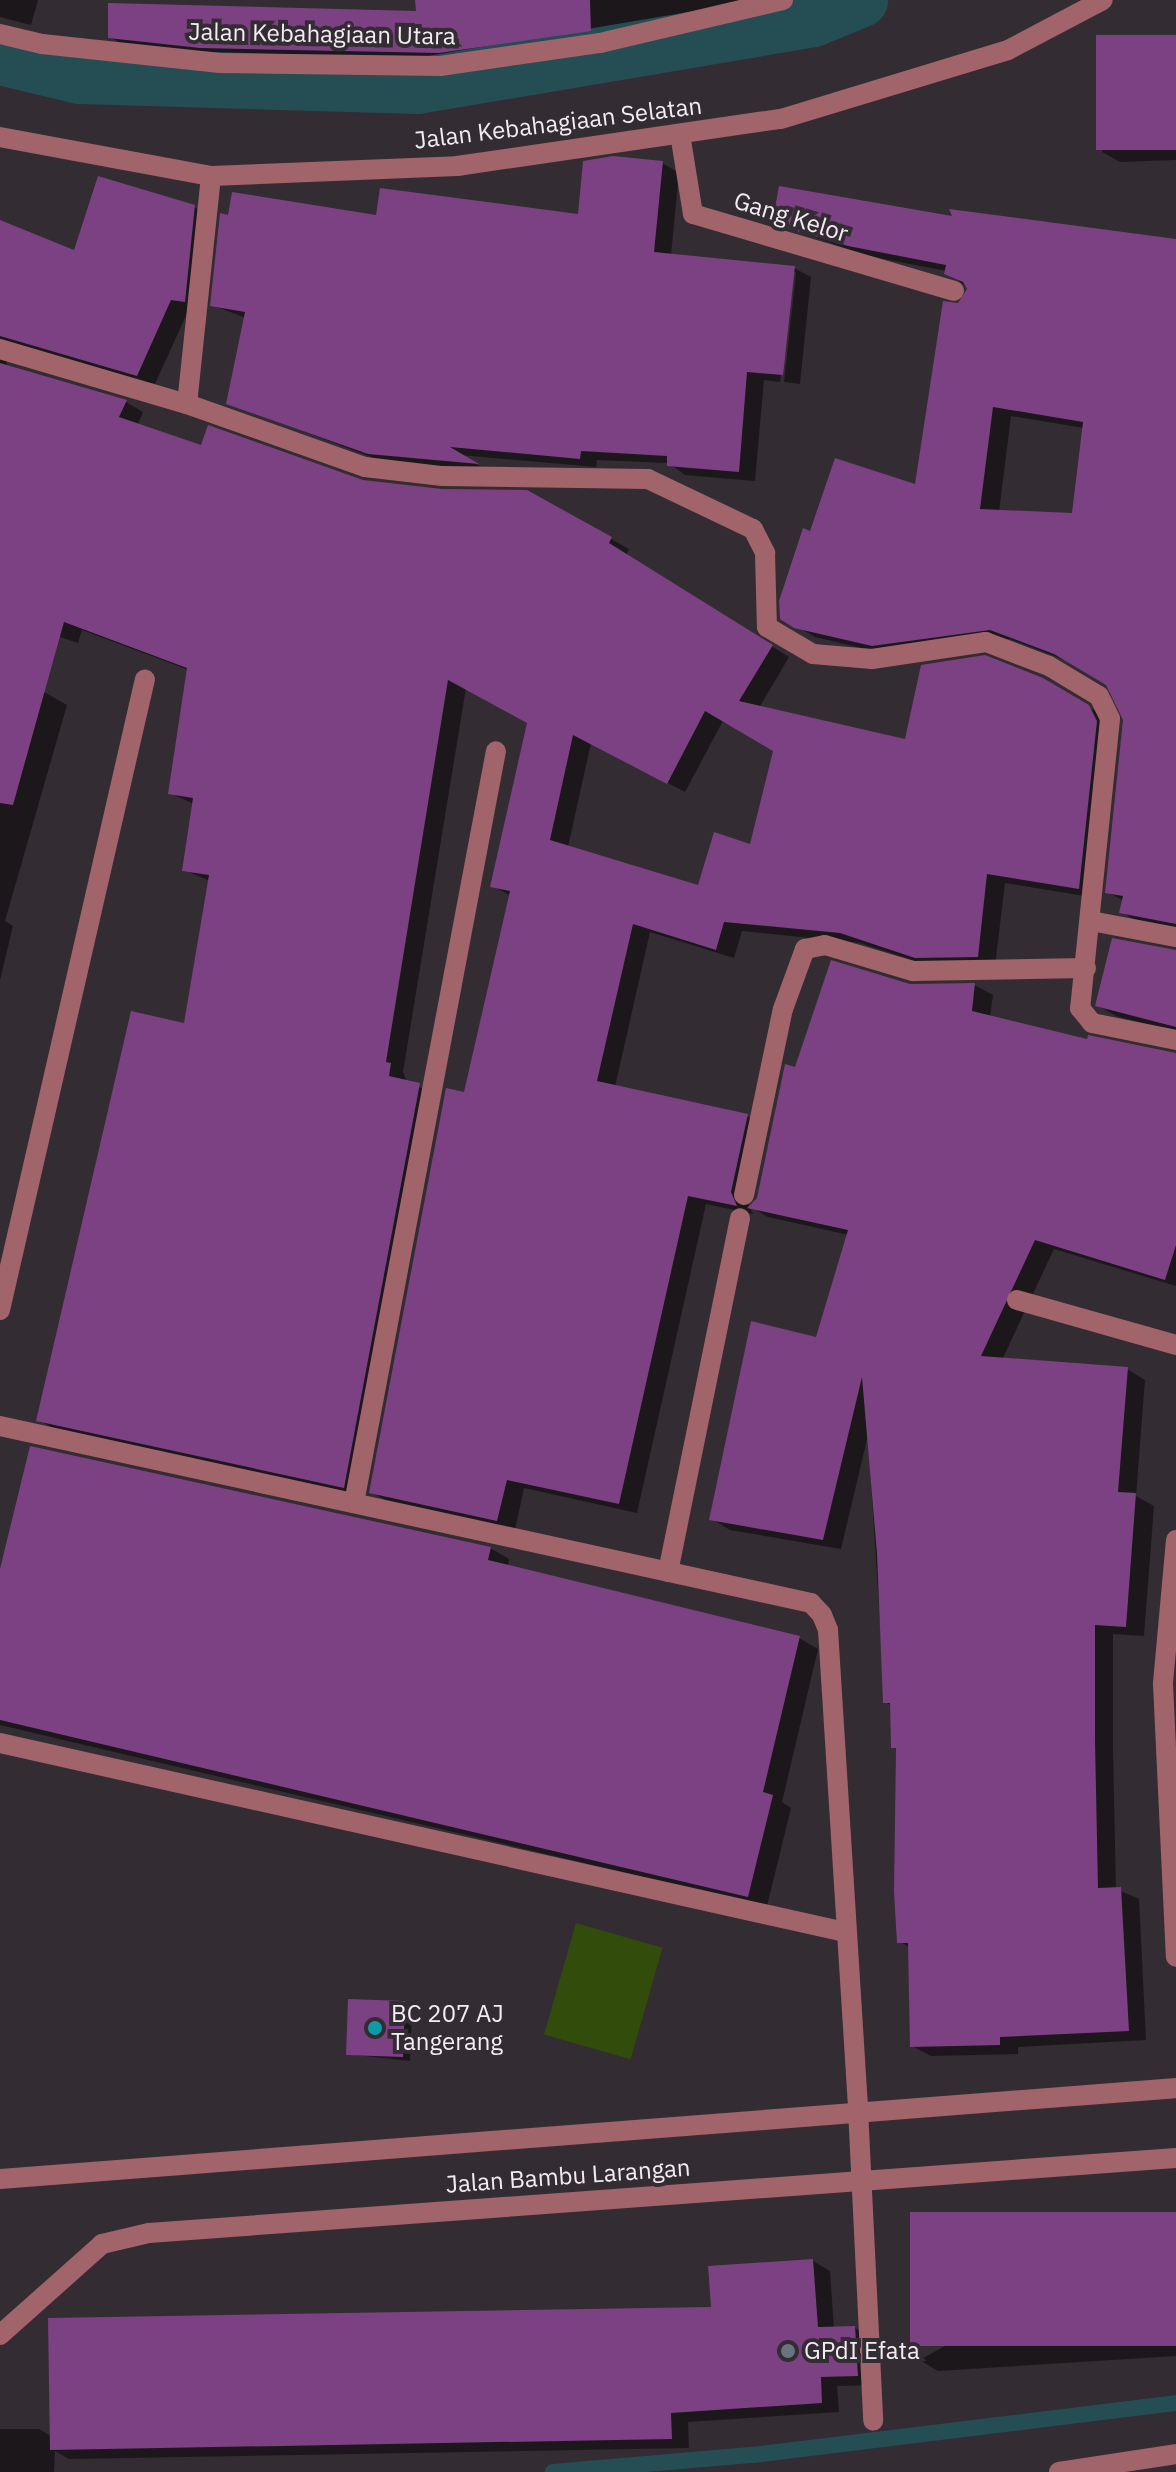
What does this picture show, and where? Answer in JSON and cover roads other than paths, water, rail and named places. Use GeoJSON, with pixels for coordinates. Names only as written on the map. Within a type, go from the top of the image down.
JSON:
{"type":"FeatureCollection","features":[{"type":"Feature","properties":{"kind":"street","name":"Jalan Kebahagiaan Utara"},"geometry":{"type":"LineString","coordinates":[[0,34],[42,44],[220,63],[440,66],[600,43],[756,11],[783,0]]}},
{"type":"Feature","properties":{"kind":"street","name":"Jalan Kebahagiaan Selatan"},"geometry":{"type":"LineString","coordinates":[[0,137],[211,176],[457,166],[781,119],[1008,50],[1103,0]]}},
{"type":"Feature","properties":{"kind":"street","name":"Gang Kelor"},"geometry":{"type":"LineString","coordinates":[[680,134],[693,214],[954,291]]}},
{"type":"Feature","properties":{"kind":"street"},"geometry":{"type":"LineString","coordinates":[[187,404],[211,176]]}},
{"type":"Feature","properties":{"kind":"street"},"geometry":{"type":"LineString","coordinates":[[0,349],[187,404],[365,467],[442,476],[648,479],[753,529],[765,553],[767,627],[813,654],[872,659],[986,642],[1049,666],[1099,696],[1110,719],[1086,968],[1079,1002],[1092,1023],[1176,1040]]}},
{"type":"Feature","properties":{"kind":"street"},"geometry":{"type":"LineString","coordinates":[[0,1310],[145,679]]}},
{"type":"Feature","properties":{"kind":"street"},"geometry":{"type":"LineString","coordinates":[[354,1503],[496,751]]}},
{"type":"Feature","properties":{"kind":"street"},"geometry":{"type":"LineString","coordinates":[[1091,921],[1176,937]]}},
{"type":"Feature","properties":{"kind":"street"},"geometry":{"type":"LineString","coordinates":[[744,1195],[783,1009],[805,949],[825,945],[913,971],[1086,968]]}},
{"type":"Feature","properties":{"kind":"street"},"geometry":{"type":"LineString","coordinates":[[668,1572],[740,1218]]}},
{"type":"Feature","properties":{"kind":"street"},"geometry":{"type":"LineString","coordinates":[[1017,1300],[1176,1345]]}},
{"type":"Feature","properties":{"kind":"street"},"geometry":{"type":"LineString","coordinates":[[0,1426],[811,1603],[822,1615],[828,1630],[858,2109],[873,2421]]}},
{"type":"Feature","properties":{"kind":"street"},"geometry":{"type":"LineString","coordinates":[[1176,1540],[1163,1684],[1176,1957]]}},
{"type":"Feature","properties":{"kind":"street"},"geometry":{"type":"LineString","coordinates":[[0,1743],[845,1932]]}},
{"type":"Feature","properties":{"kind":"street","name":"Jalan Bambu Larangan"},"geometry":{"type":"LineString","coordinates":[[0,2179],[858,2109],[1176,2088]]}},
{"type":"Feature","properties":{"kind":"street","name":"Jalan Bambu Larangan"},"geometry":{"type":"LineString","coordinates":[[0,2335],[102,2244],[149,2233],[1176,2158]]}},
{"type":"Feature","properties":{"kind":"street"},"geometry":{"type":"LineString","coordinates":[[1059,2472],[1176,2454]]}},
{"type":"Feature","properties":{"kind":"waterway"},"geometry":{"type":"LineString","coordinates":[[0,57],[80,76],[418,86],[813,19],[860,0]]}},
{"type":"Feature","properties":{"kind":"waterway"},"geometry":{"type":"LineString","coordinates":[[553,2472],[753,2455],[1176,2403]]}},
{"type":"Feature","properties":{"kind":"place","name":"BC 207 AJ Tangerang"},"geometry":{"type":"Point","coordinates":[375,2028]}},
{"type":"Feature","properties":{"kind":"place","name":"GPdI Efata"},"geometry":{"type":"Point","coordinates":[788,2351]}}]}
